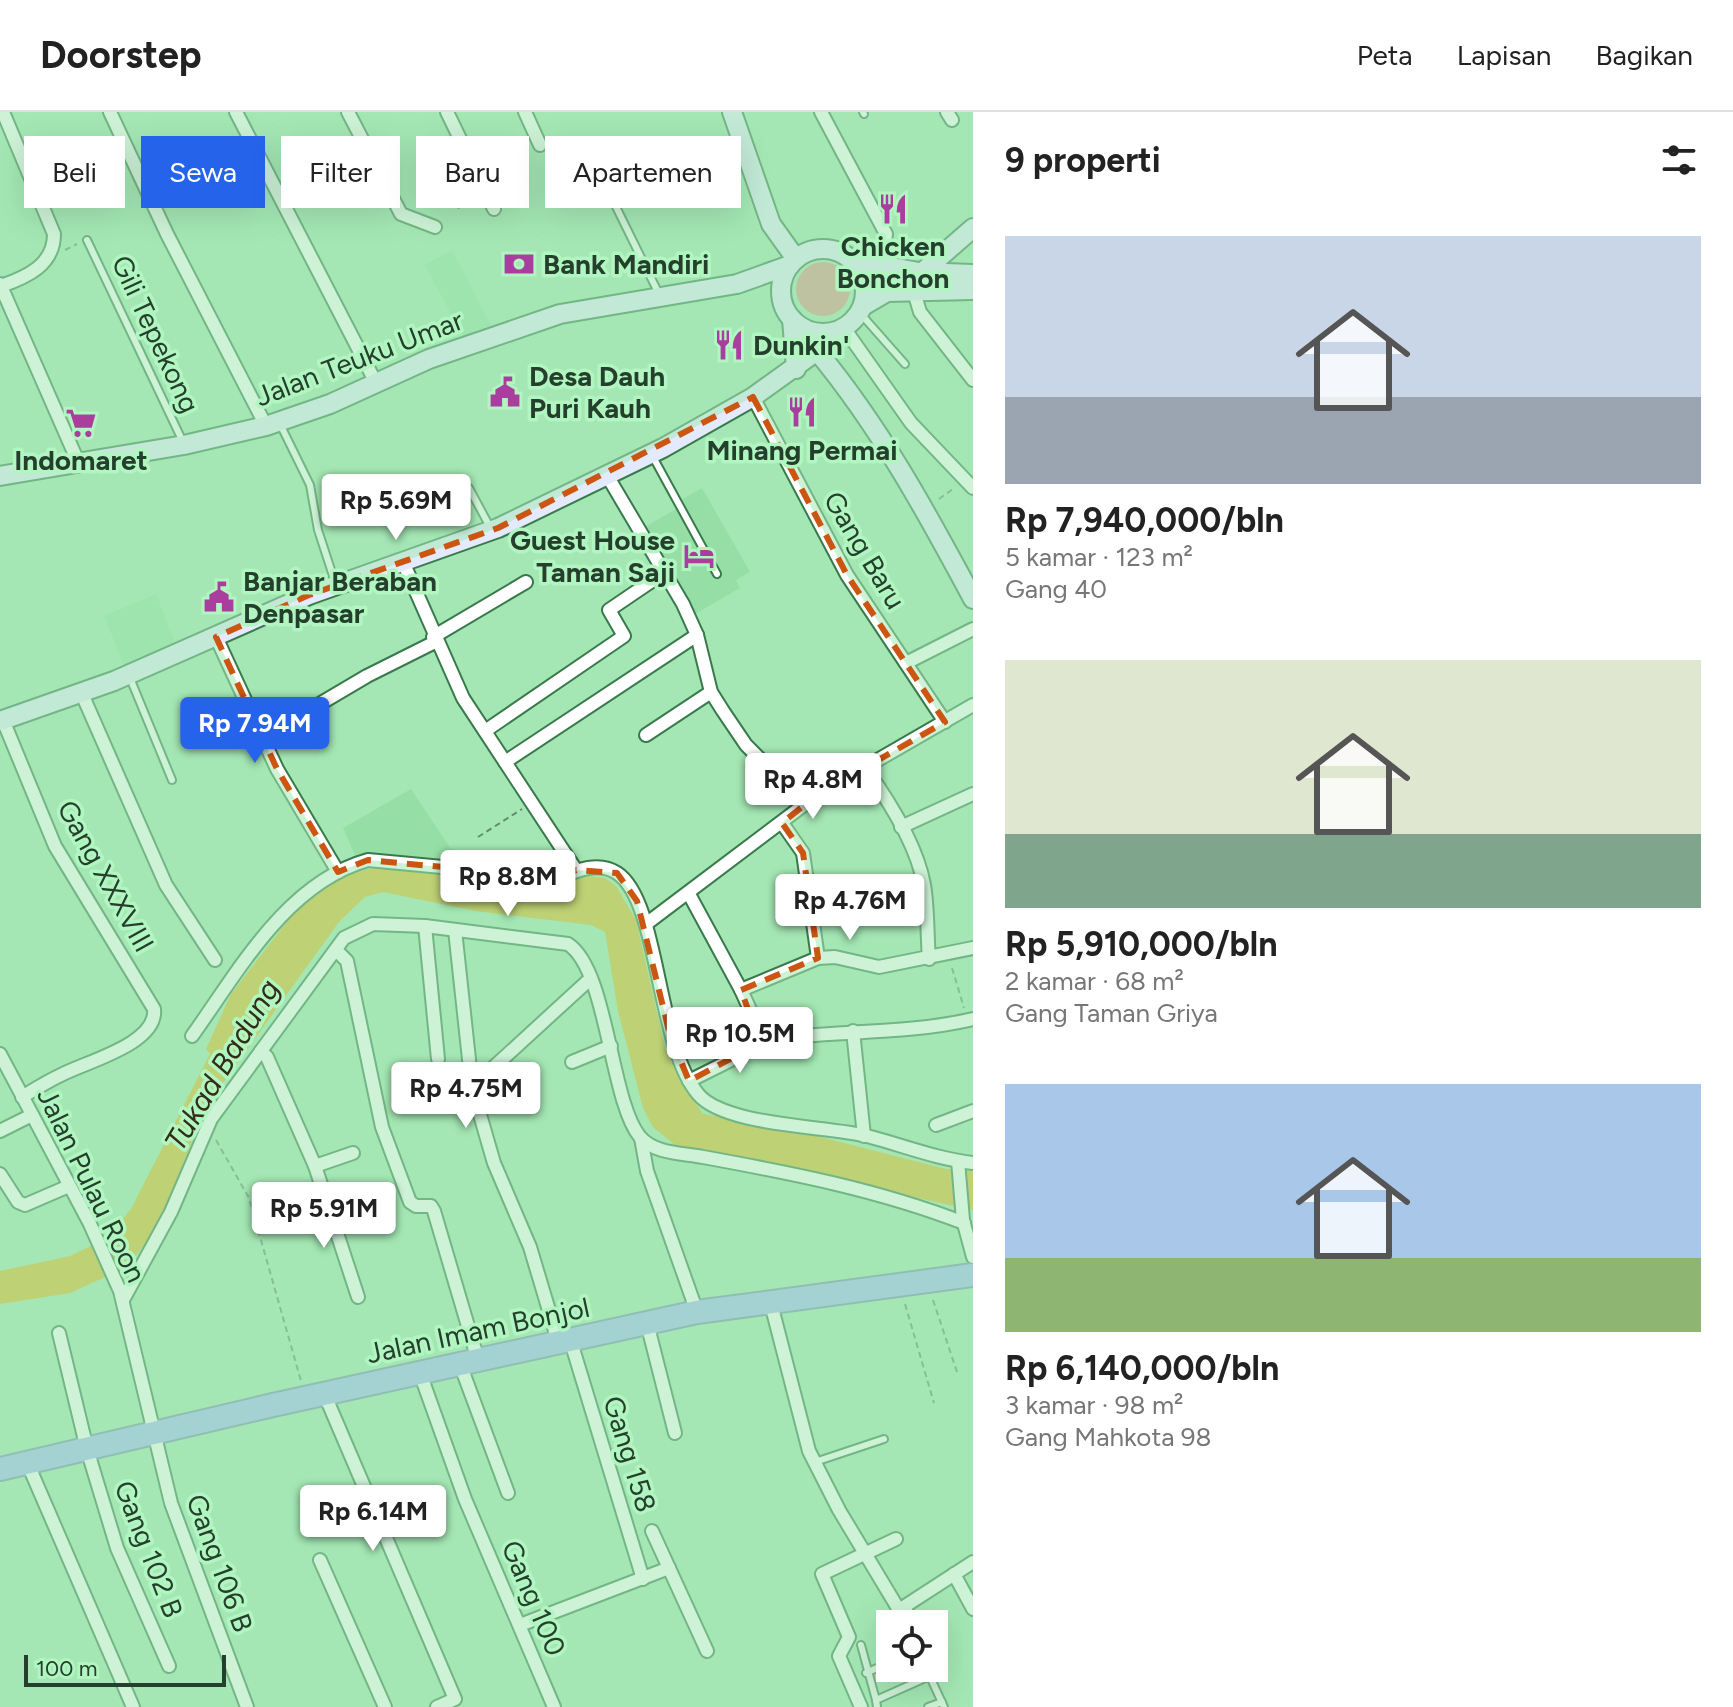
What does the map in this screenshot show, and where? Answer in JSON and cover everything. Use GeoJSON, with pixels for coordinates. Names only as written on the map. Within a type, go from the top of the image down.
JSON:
{"type":"FeatureCollection","features":[{"type":"Feature","properties":{"kind":"highway","name":"Jalan Imam Bonjol"},"geometry":{"type":"LineString","coordinates":[[0,1469],[316,1395],[697,1312],[973,1275]]}},
{"type":"Feature","properties":{"kind":"street"},"geometry":{"type":"LineString","coordinates":[[3,112],[54,234],[46,260],[19,280],[0,285],[79,464]]}},
{"type":"Feature","properties":{"kind":"street"},"geometry":{"type":"LineString","coordinates":[[110,112],[167,234],[272,424]]}},
{"type":"Feature","properties":{"kind":"street"},"geometry":{"type":"LineString","coordinates":[[236,112],[376,383]]}},
{"type":"Feature","properties":{"kind":"street"},"geometry":{"type":"LineString","coordinates":[[348,112],[401,214],[435,227]]}},
{"type":"Feature","properties":{"kind":"street"},"geometry":{"type":"LineString","coordinates":[[447,112],[494,209]]}},
{"type":"Feature","properties":{"kind":"street"},"geometry":{"type":"LineString","coordinates":[[525,112],[540,145]]}},
{"type":"Feature","properties":{"kind":"street"},"geometry":{"type":"LineString","coordinates":[[732,112],[771,224],[793,262]]}},
{"type":"Feature","properties":{"kind":"street"},"geometry":{"type":"LineString","coordinates":[[821,112],[886,234],[882,265]]}},
{"type":"Feature","properties":{"kind":"street"},"geometry":{"type":"LineString","coordinates":[[973,228],[919,272],[914,292],[920,312],[973,380]]}},
{"type":"Feature","properties":{"kind":"street"},"geometry":{"type":"LineString","coordinates":[[796,369],[792,319],[781,296],[781,285],[793,262],[824,249],[852,260],[919,272],[973,274]]}},
{"type":"Feature","properties":{"kind":"street"},"geometry":{"type":"LineString","coordinates":[[852,260],[864,282],[861,310]]}},
{"type":"Feature","properties":{"kind":"street","name":"Jalan Teuku Umar"},"geometry":{"type":"LineString","coordinates":[[0,476],[184,445],[272,424],[441,354],[560,314],[737,284],[793,262]]}},
{"type":"Feature","properties":{"kind":"street","name":"Jalan Teuku Umar"},"geometry":{"type":"LineString","coordinates":[[737,284],[781,296]]}},
{"type":"Feature","properties":{"kind":"street"},"geometry":{"type":"LineString","coordinates":[[2,721],[82,694],[336,585],[491,531],[608,477],[753,397],[796,369],[819,342],[844,328],[861,310],[887,292],[973,290]]}},
{"type":"Feature","properties":{"kind":"street"},"geometry":{"type":"LineString","coordinates":[[792,319],[819,342],[925,509],[973,599]]}},
{"type":"Feature","properties":{"kind":"street"},"geometry":{"type":"LineString","coordinates":[[844,328],[911,423],[951,469],[970,483]]}},
{"type":"Feature","properties":{"kind":"street","name":"Gang Baru"},"geometry":{"type":"LineString","coordinates":[[753,397],[847,575],[945,722]]}},
{"type":"Feature","properties":{"kind":"street"},"geometry":{"type":"LineString","coordinates":[[608,477],[665,572],[697,635],[711,692],[746,745],[768,767],[817,795]]}},
{"type":"Feature","properties":{"kind":"street"},"geometry":{"type":"LineString","coordinates":[[403,562],[434,640],[463,698],[576,870]]}},
{"type":"Feature","properties":{"kind":"street"},"geometry":{"type":"LineString","coordinates":[[485,731],[624,636],[609,610],[665,572]]}},
{"type":"Feature","properties":{"kind":"street"},"geometry":{"type":"LineString","coordinates":[[262,738],[434,640],[526,582]]}},
{"type":"Feature","properties":{"kind":"street"},"geometry":{"type":"LineString","coordinates":[[906,663],[973,629]]}},
{"type":"Feature","properties":{"kind":"street"},"geometry":{"type":"LineString","coordinates":[[505,762],[697,635]]}},
{"type":"Feature","properties":{"kind":"street"},"geometry":{"type":"LineString","coordinates":[[216,637],[262,738],[338,872]]}},
{"type":"Feature","properties":{"kind":"street"},"geometry":{"type":"LineString","coordinates":[[646,735],[711,692]]}},
{"type":"Feature","properties":{"kind":"street"},"geometry":{"type":"LineString","coordinates":[[82,694],[166,885],[215,960]]}},
{"type":"Feature","properties":{"kind":"street"},"geometry":{"type":"LineString","coordinates":[[646,924],[817,795],[973,705]]}},
{"type":"Feature","properties":{"kind":"street","name":"Gang XXXVIII"},"geometry":{"type":"LineString","coordinates":[[2,721],[55,846],[154,1009],[155,1016],[140,1036],[22,1097]]}},
{"type":"Feature","properties":{"kind":"street"},"geometry":{"type":"LineString","coordinates":[[866,769],[901,827],[924,884],[929,959]]}},
{"type":"Feature","properties":{"kind":"street"},"geometry":{"type":"LineString","coordinates":[[901,827],[973,794]]}},
{"type":"Feature","properties":{"kind":"street"},"geometry":{"type":"LineString","coordinates":[[782,823],[803,853],[818,958]]}},
{"type":"Feature","properties":{"kind":"street"},"geometry":{"type":"LineString","coordinates":[[192,1036],[284,914],[338,872],[368,860],[559,878],[591,867],[617,873],[637,901],[646,924],[670,1035],[689,1081],[699,1096],[715,1106],[751,1118],[864,1136],[958,1165],[973,1163]]}},
{"type":"Feature","properties":{"kind":"street"},"geometry":{"type":"LineString","coordinates":[[689,894],[741,990],[762,1039],[759,1046],[689,1081]]}},
{"type":"Feature","properties":{"kind":"street"},"geometry":{"type":"LineString","coordinates":[[121,1296],[171,1212],[207,1128],[344,938],[368,925],[425,926],[568,944],[575,949],[590,979],[632,1125],[653,1148],[780,1171],[878,1194],[963,1222]]}},
{"type":"Feature","properties":{"kind":"street"},"geometry":{"type":"LineString","coordinates":[[425,926],[438,1059]]}},
{"type":"Feature","properties":{"kind":"street","name":"Gang 158"},"geometry":{"type":"LineString","coordinates":[[455,930],[472,1087],[494,1163],[530,1247],[565,1343],[643,1579]]}},
{"type":"Feature","properties":{"kind":"street"},"geometry":{"type":"LineString","coordinates":[[741,990],[818,958],[835,957],[879,967],[973,948]]}},
{"type":"Feature","properties":{"kind":"street"},"geometry":{"type":"LineString","coordinates":[[336,950],[347,961],[382,1127],[410,1202],[416,1206],[431,1206],[434,1211],[469,1362],[508,1493]]}},
{"type":"Feature","properties":{"kind":"street"},"geometry":{"type":"LineString","coordinates":[[472,1087],[590,979]]}},
{"type":"Feature","properties":{"kind":"street"},"geometry":{"type":"LineString","coordinates":[[762,1039],[936,1028],[970,1020]]}},
{"type":"Feature","properties":{"kind":"street"},"geometry":{"type":"LineString","coordinates":[[853,1031],[864,1136]]}},
{"type":"Feature","properties":{"kind":"street"},"geometry":{"type":"LineString","coordinates":[[572,1062],[611,1046]]}},
{"type":"Feature","properties":{"kind":"street"},"geometry":{"type":"LineString","coordinates":[[261,1051],[267,1057],[315,1166],[358,1297]]}},
{"type":"Feature","properties":{"kind":"street","name":"Jalan Pulau Roon"},"geometry":{"type":"LineString","coordinates":[[0,1054],[90,1224],[121,1296],[155,1434]]}},
{"type":"Feature","properties":{"kind":"street"},"geometry":{"type":"LineString","coordinates":[[936,1125],[973,1111]]}},
{"type":"Feature","properties":{"kind":"street"},"geometry":{"type":"LineString","coordinates":[[0,1131],[32,1115]]}},
{"type":"Feature","properties":{"kind":"street"},"geometry":{"type":"LineString","coordinates":[[641,1138],[647,1171],[697,1312]]}},
{"type":"Feature","properties":{"kind":"street"},"geometry":{"type":"LineString","coordinates":[[315,1166],[353,1153]]}},
{"type":"Feature","properties":{"kind":"street"},"geometry":{"type":"LineString","coordinates":[[958,1165],[963,1222],[973,1257]]}},
{"type":"Feature","properties":{"kind":"street"},"geometry":{"type":"LineString","coordinates":[[0,1174],[18,1202],[25,1205],[69,1186]]}},
{"type":"Feature","properties":{"kind":"street"},"geometry":{"type":"LineString","coordinates":[[290,1204],[324,1191]]}},
{"type":"Feature","properties":{"kind":"street"},"geometry":{"type":"LineString","coordinates":[[770,1300],[793,1396],[815,1462],[901,1609],[973,1562]]}},
{"type":"Feature","properties":{"kind":"street"},"geometry":{"type":"LineString","coordinates":[[647,1323],[675,1433]]}},
{"type":"Feature","properties":{"kind":"street","name":"Gang 102 B"},"geometry":{"type":"LineString","coordinates":[[59,1333],[87,1449],[117,1548],[169,1666]]}},
{"type":"Feature","properties":{"kind":"street","name":"Gang 100"},"geometry":{"type":"LineString","coordinates":[[420,1373],[465,1499],[554,1707]]}},
{"type":"Feature","properties":{"kind":"street"},"geometry":{"type":"LineString","coordinates":[[316,1395],[455,1699],[437,1707]]}},
{"type":"Feature","properties":{"kind":"street","name":"Gang 106 B"},"geometry":{"type":"LineString","coordinates":[[155,1434],[181,1532],[247,1707]]}},
{"type":"Feature","properties":{"kind":"street"},"geometry":{"type":"LineString","coordinates":[[27,1462],[133,1707]]}},
{"type":"Feature","properties":{"kind":"street"},"geometry":{"type":"LineString","coordinates":[[652,1531],[707,1651]]}},
{"type":"Feature","properties":{"kind":"street"},"geometry":{"type":"LineString","coordinates":[[861,1707],[839,1656],[849,1637],[822,1577],[826,1571],[896,1539]]}},
{"type":"Feature","properties":{"kind":"street"},"geometry":{"type":"LineString","coordinates":[[320,1560],[385,1707]]}},
{"type":"Feature","properties":{"kind":"street"},"geometry":{"type":"LineString","coordinates":[[520,1625],[669,1568]]}},
{"type":"Feature","properties":{"kind":"street"},"geometry":{"type":"LineString","coordinates":[[954,1574],[973,1609]]}},
{"type":"Feature","properties":{"kind":"lane"},"geometry":{"type":"LineString","coordinates":[[616,208],[660,297]]}},
{"type":"Feature","properties":{"kind":"lane","name":"Gili Tepekong"},"geometry":{"type":"LineString","coordinates":[[87,240],[184,445]]}},
{"type":"Feature","properties":{"kind":"lane"},"geometry":{"type":"LineString","coordinates":[[861,310],[905,364]]}},
{"type":"Feature","properties":{"kind":"lane"},"geometry":{"type":"LineString","coordinates":[[272,424],[313,492],[318,530],[336,585]]}},
{"type":"Feature","properties":{"kind":"lane"},"geometry":{"type":"LineString","coordinates":[[651,454],[717,574]]}},
{"type":"Feature","properties":{"kind":"lane"},"geometry":{"type":"LineString","coordinates":[[469,488],[491,531]]}},
{"type":"Feature","properties":{"kind":"lane"},"geometry":{"type":"LineString","coordinates":[[128,675],[172,780]]}},
{"type":"Feature","properties":{"kind":"lane"},"geometry":{"type":"LineString","coordinates":[[815,1462],[884,1439]]}},
{"type":"Feature","properties":{"kind":"lane"},"geometry":{"type":"LineString","coordinates":[[861,1645],[866,1673],[877,1704],[919,1682]]}},
{"type":"Feature","properties":{"kind":"lane"},"geometry":{"type":"LineString","coordinates":[[866,1673],[876,1668]]}},
{"type":"Feature","properties":{"kind":"lane"},"geometry":{"type":"LineString","coordinates":[[928,1707],[943,1704],[933,1682]]}},
{"type":"Feature","properties":{"kind":"path"},"geometry":{"type":"LineString","coordinates":[[455,129],[430,148],[459,209]]}},
{"type":"Feature","properties":{"kind":"path","name":"Gili Tepekong"},"geometry":{"type":"LineString","coordinates":[[46,260],[87,240]]}},
{"type":"Feature","properties":{"kind":"path"},"geometry":{"type":"LineString","coordinates":[[925,509],[970,483]]}},
{"type":"Feature","properties":{"kind":"path"},"geometry":{"type":"LineString","coordinates":[[478,837],[533,802]]}},
{"type":"Feature","properties":{"kind":"path"},"geometry":{"type":"LineString","coordinates":[[949,954],[970,1020]]}},
{"type":"Feature","properties":{"kind":"path"},"geometry":{"type":"LineString","coordinates":[[207,1128],[249,1198],[316,1395]]}},
{"type":"Feature","properties":{"kind":"path"},"geometry":{"type":"LineString","coordinates":[[927,1280],[958,1375]]}},
{"type":"Feature","properties":{"kind":"path"},"geometry":{"type":"LineString","coordinates":[[899,1283],[934,1403]]}},
{"type":"Feature","properties":{"kind":"highlighted area"},"geometry":{"type":"Polygon","coordinates":[[[753,397],[847,575],[945,722],[817,795],[782,823],[803,853],[818,958],[741,990],[760,1043],[689,1081],[670,1035],[637,901],[617,873],[576,870],[559,878],[368,860],[338,872],[277,769],[216,637],[309,595],[498,528],[753,397]]]}},
{"type":"Feature","properties":{"kind":"shaded area"},"geometry":{"type":"Polygon","coordinates":[[[452,250],[491,325],[463,336],[425,265],[452,250]]]}},
{"type":"Feature","properties":{"kind":"shaded area"},"geometry":{"type":"Polygon","coordinates":[[[823,262],[842,270],[850,289],[842,308],[823,316],[804,308],[796,289],[804,270],[823,262]]]}},
{"type":"Feature","properties":{"kind":"shaded area","name":"Guest House Taman Saji"},"geometry":{"type":"Polygon","coordinates":[[[668,476],[681,500],[702,488],[750,572],[736,580],[740,588],[692,616],[643,528],[676,509],[659,480],[668,476]]]}},
{"type":"Feature","properties":{"kind":"shaded area"},"geometry":{"type":"Polygon","coordinates":[[[156,594],[178,650],[125,668],[104,616],[156,594]]]}},
{"type":"Feature","properties":{"kind":"shaded area"},"geometry":{"type":"Polygon","coordinates":[[[411,789],[464,866],[357,860],[343,828],[411,789]]]}},
{"type":"Feature","properties":{"kind":"water","name":"Tukad Badung"},"geometry":{"type":"Polygon","coordinates":[[[382,866],[553,881],[587,876],[605,878],[616,886],[636,920],[665,1047],[679,1079],[703,1114],[770,1124],[946,1169],[973,1171],[973,1210],[676,1146],[653,1127],[643,1108],[618,1011],[605,932],[591,925],[476,911],[383,892],[365,897],[339,922],[205,1108],[164,1212],[152,1235],[127,1267],[70,1293],[0,1304],[0,1271],[70,1256],[107,1238],[131,1209],[210,1054],[206,1049],[231,994],[299,906],[338,876],[382,866]]]}},
{"type":"Feature","properties":{"kind":"place","name":"Chicken Bonchon"},"geometry":{"type":"Point","coordinates":[893,209]}},
{"type":"Feature","properties":{"kind":"place","name":"Bank Mandiri"},"geometry":{"type":"Point","coordinates":[519,264]}},
{"type":"Feature","properties":{"kind":"place","name":"Dunkin'"},"geometry":{"type":"Point","coordinates":[729,345]}},
{"type":"Feature","properties":{"kind":"place","name":"Desa Dauh Puri Kauh"},"geometry":{"type":"Point","coordinates":[505,392]}},
{"type":"Feature","properties":{"kind":"place","name":"Minang Permai"},"geometry":{"type":"Point","coordinates":[802,412]}},
{"type":"Feature","properties":{"kind":"place","name":"Indomaret"},"geometry":{"type":"Point","coordinates":[81,423]}},
{"type":"Feature","properties":{"kind":"place","name":"Guest House Taman Saji"},"geometry":{"type":"Point","coordinates":[699,556]}},
{"type":"Feature","properties":{"kind":"place","name":"Banjar Beraban Denpasar"},"geometry":{"type":"Point","coordinates":[219,597]}}]}
